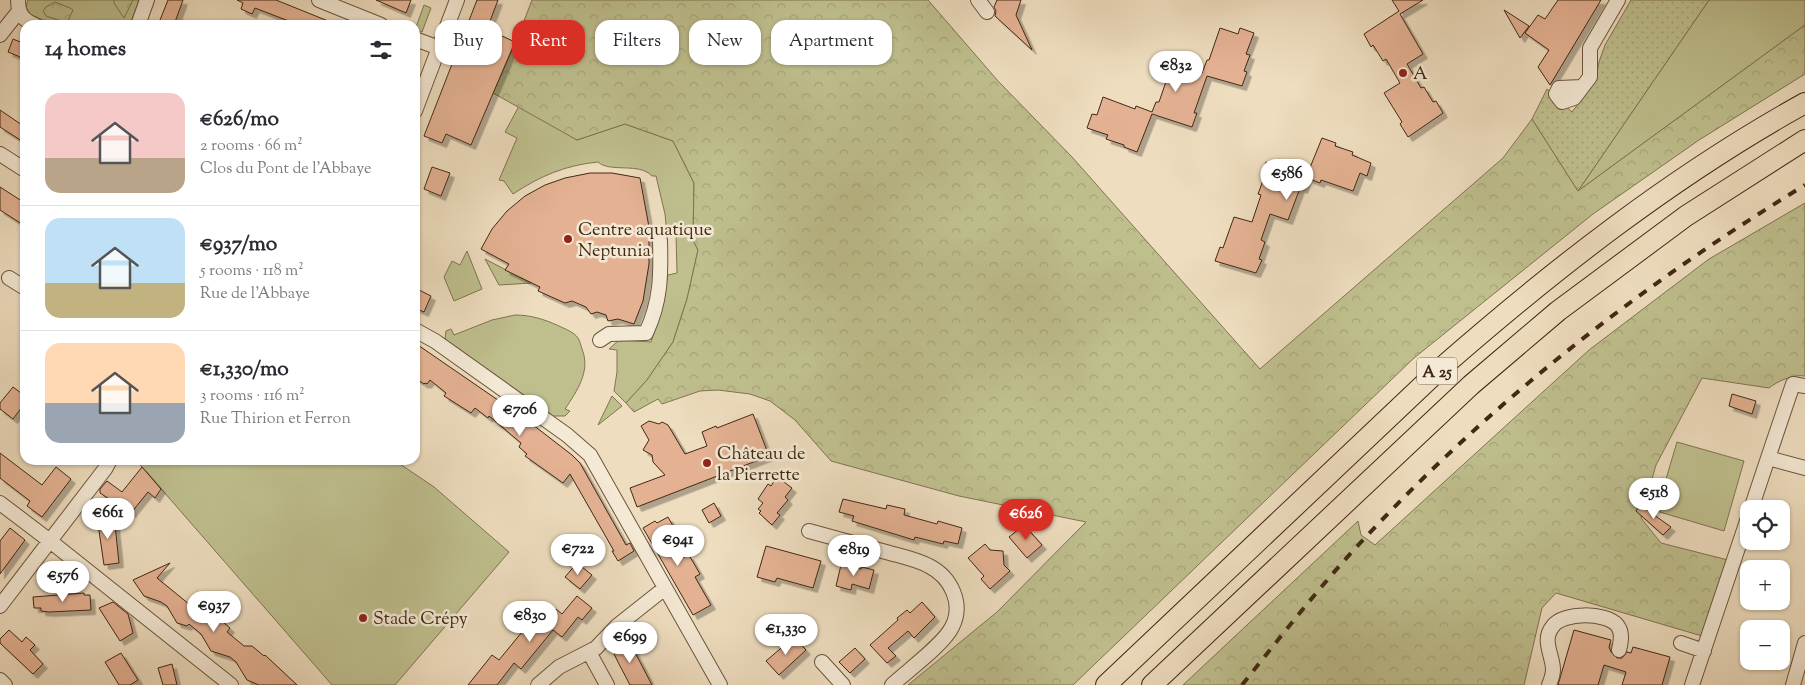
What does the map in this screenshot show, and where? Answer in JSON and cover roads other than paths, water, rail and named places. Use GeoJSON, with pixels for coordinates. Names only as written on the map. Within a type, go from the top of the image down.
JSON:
{"type":"FeatureCollection","features":[{"type":"Feature","properties":{"kind":"highway","name":"A 25"},"geometry":{"type":"LineString","coordinates":[[1106,685],[1440,369],[1492,324],[1550,276],[1667,190],[1751,134],[1805,103]]}},
{"type":"Feature","properties":{"kind":"highway","name":"A 25"},"geometry":{"type":"LineString","coordinates":[[1152,685],[1457,398],[1558,311],[1686,216],[1805,140]]}},
{"type":"Feature","properties":{"kind":"street"},"geometry":{"type":"LineString","coordinates":[[140,20],[147,0]]}},
{"type":"Feature","properties":{"kind":"street"},"geometry":{"type":"LineString","coordinates":[[319,0],[369,20]]}},
{"type":"Feature","properties":{"kind":"street"},"geometry":{"type":"LineString","coordinates":[[450,20],[457,0]]}},
{"type":"Feature","properties":{"kind":"street"},"geometry":{"type":"LineString","coordinates":[[978,0],[987,12]]}},
{"type":"Feature","properties":{"kind":"street"},"geometry":{"type":"LineString","coordinates":[[1582,87],[1591,74],[1591,45],[1618,0]]}},
{"type":"Feature","properties":{"kind":"street"},"geometry":{"type":"LineString","coordinates":[[18,5],[26,20]]}},
{"type":"Feature","properties":{"kind":"street"},"geometry":{"type":"LineString","coordinates":[[0,35],[18,5]]}},
{"type":"Feature","properties":{"kind":"street"},"geometry":{"type":"LineString","coordinates":[[420,41],[435,46]]}},
{"type":"Feature","properties":{"kind":"street"},"geometry":{"type":"LineString","coordinates":[[420,98],[435,58]]}},
{"type":"Feature","properties":{"kind":"street"},"geometry":{"type":"LineString","coordinates":[[0,154],[20,167]]}},
{"type":"Feature","properties":{"kind":"street"},"geometry":{"type":"LineString","coordinates":[[600,340],[609,334],[646,333],[653,319],[659,295],[661,276],[660,240]]}},
{"type":"Feature","properties":{"kind":"street"},"geometry":{"type":"LineString","coordinates":[[9,278],[20,285]]}},
{"type":"Feature","properties":{"kind":"street"},"geometry":{"type":"LineString","coordinates":[[420,333],[435,341],[584,448],[595,462],[720,685]]}},
{"type":"Feature","properties":{"kind":"street"},"geometry":{"type":"LineString","coordinates":[[1754,500],[1793,384],[1805,386]]}},
{"type":"Feature","properties":{"kind":"street"},"geometry":{"type":"LineString","coordinates":[[1768,458],[1805,468]]}},
{"type":"Feature","properties":{"kind":"street"},"geometry":{"type":"LineString","coordinates":[[0,606],[107,465]]}},
{"type":"Feature","properties":{"kind":"street"},"geometry":{"type":"LineString","coordinates":[[0,503],[230,685]]}},
{"type":"Feature","properties":{"kind":"street"},"geometry":{"type":"LineString","coordinates":[[809,531],[928,565],[940,574],[952,590],[957,609],[952,629],[892,685]]}},
{"type":"Feature","properties":{"kind":"street"},"geometry":{"type":"LineString","coordinates":[[1692,685],[1740,542]]}},
{"type":"Feature","properties":{"kind":"street"},"geometry":{"type":"LineString","coordinates":[[538,685],[559,667],[590,652],[617,626],[665,588]]}},
{"type":"Feature","properties":{"kind":"street"},"geometry":{"type":"LineString","coordinates":[[1549,685],[1553,672],[1547,645],[1549,632],[1553,624],[1567,616],[1586,615],[1603,617],[1617,624],[1622,638],[1619,650]]}},
{"type":"Feature","properties":{"kind":"street"},"geometry":{"type":"LineString","coordinates":[[1680,643],[1704,650]]}},
{"type":"Feature","properties":{"kind":"street"},"geometry":{"type":"LineString","coordinates":[[1793,685],[1805,643]]}},
{"type":"Feature","properties":{"kind":"street"},"geometry":{"type":"LineString","coordinates":[[590,652],[607,685]]}},
{"type":"Feature","properties":{"kind":"street"},"geometry":{"type":"LineString","coordinates":[[822,662],[843,685]]}},
{"type":"Feature","properties":{"kind":"street"},"geometry":{"type":"LineString","coordinates":[[0,680],[5,685]]}},
{"type":"Feature","properties":{"kind":"railway"},"geometry":{"type":"LineString","coordinates":[[1242,685],[1309,601],[1351,553],[1454,449],[1509,400],[1565,353],[1682,265],[1805,185]]}},
{"type":"Feature","properties":{"kind":"place","name":"A"},"geometry":{"type":"Point","coordinates":[1403,73]}},
{"type":"Feature","properties":{"kind":"place","name":"Centre aquatique Neptunia"},"geometry":{"type":"Point","coordinates":[568,239]}},
{"type":"Feature","properties":{"kind":"place","name":"Château de la Pierrette"},"geometry":{"type":"Point","coordinates":[707,463]}},
{"type":"Feature","properties":{"kind":"place","name":"Stade Crépy"},"geometry":{"type":"Point","coordinates":[363,618]}}]}
